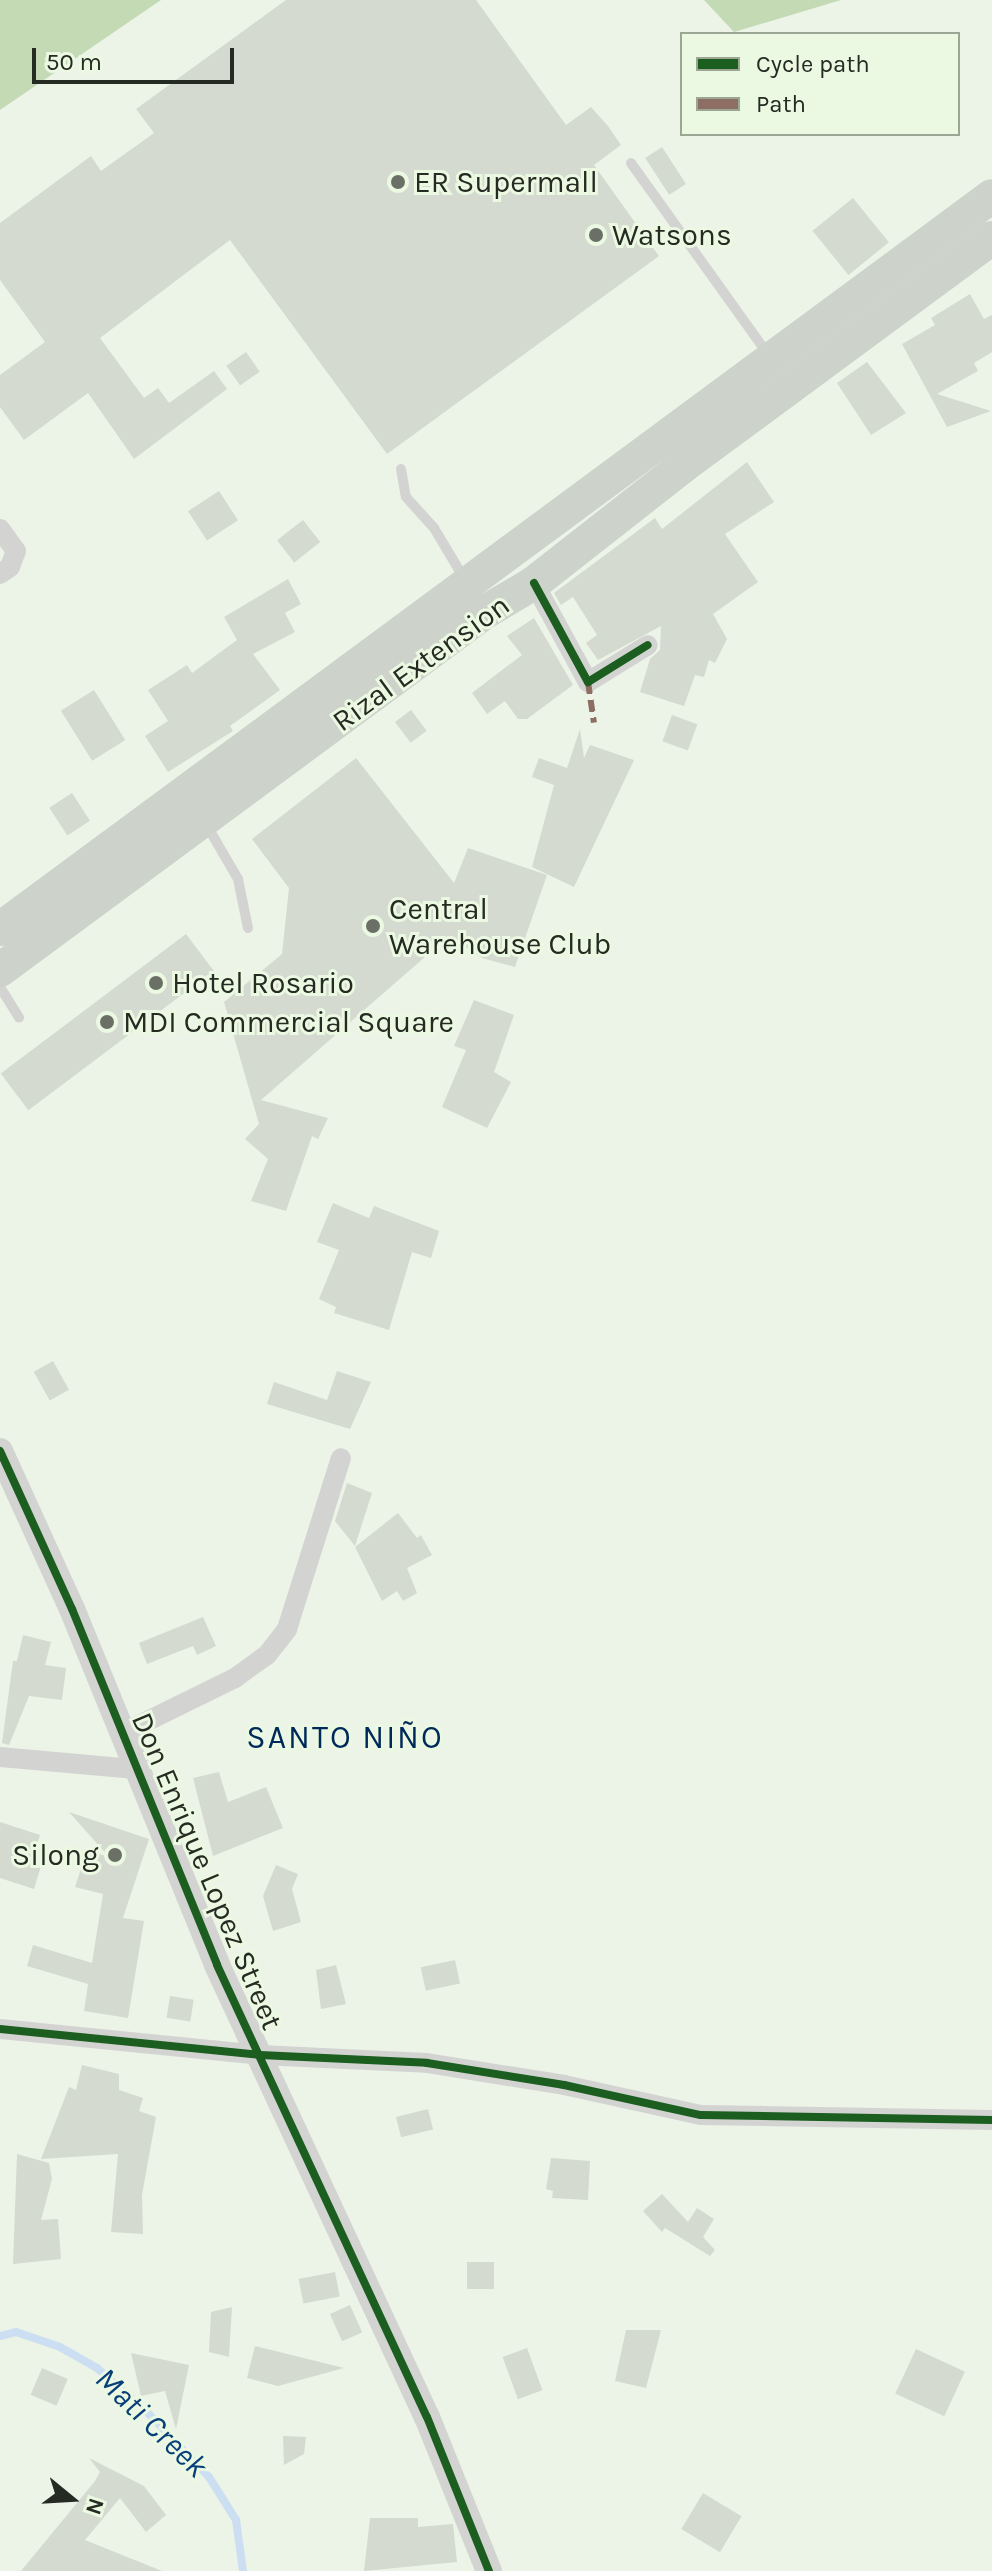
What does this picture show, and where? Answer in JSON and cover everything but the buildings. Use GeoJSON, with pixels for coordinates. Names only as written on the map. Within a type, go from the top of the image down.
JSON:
{"type":"FeatureCollection","features":[{"type":"Feature","properties":{"kind":"main road","name":"Rizal Extension"},"geometry":{"type":"LineString","coordinates":[[477,598],[534,583],[992,196]]}},
{"type":"Feature","properties":{"kind":"main road","name":"Rizal Extension"},"geometry":{"type":"LineString","coordinates":[[0,929],[164,829],[780,373],[992,238]]}},
{"type":"Feature","properties":{"kind":"main road","name":"Rizal Extension"},"geometry":{"type":"LineString","coordinates":[[0,970],[164,829]]}},
{"type":"Feature","properties":{"kind":"street"},"geometry":{"type":"LineString","coordinates":[[0,529],[16,551],[10,567],[0,574]]}},
{"type":"Feature","properties":{"kind":"street"},"geometry":{"type":"LineString","coordinates":[[534,583],[588,682],[648,645]]}},
{"type":"Feature","properties":{"kind":"street","name":"Don Enrique Lopez Street"},"geometry":{"type":"LineString","coordinates":[[0,1451],[72,1609],[135,1769],[260,2055],[427,2417],[489,2571]]}},
{"type":"Feature","properties":{"kind":"street"},"geometry":{"type":"LineString","coordinates":[[121,1734],[235,1678],[267,1655],[287,1629],[341,1458]]}},
{"type":"Feature","properties":{"kind":"street"},"geometry":{"type":"LineString","coordinates":[[0,1757],[135,1769]]}},
{"type":"Feature","properties":{"kind":"street"},"geometry":{"type":"LineString","coordinates":[[0,2029],[260,2055],[427,2063],[564,2085],[654,2109],[701,2115],[992,2120]]}},
{"type":"Feature","properties":{"kind":"lane"},"geometry":{"type":"LineString","coordinates":[[631,163],[780,373]]}},
{"type":"Feature","properties":{"kind":"lane"},"geometry":{"type":"LineString","coordinates":[[401,469],[406,497],[434,528],[477,598]]}},
{"type":"Feature","properties":{"kind":"lane"},"geometry":{"type":"LineString","coordinates":[[196,806],[238,879],[248,928]]}},
{"type":"Feature","properties":{"kind":"lane"},"geometry":{"type":"LineString","coordinates":[[0,987],[19,1018]]}},
{"type":"Feature","properties":{"kind":"green space"},"geometry":{"type":"Polygon","coordinates":[[[0,0],[161,0],[0,110],[0,0]]]}},
{"type":"Feature","properties":{"kind":"green space"},"geometry":{"type":"Polygon","coordinates":[[[704,0],[841,0],[734,32],[704,0]]]}},
{"type":"Feature","properties":{"kind":"waterway","name":"Mati Creek"},"geometry":{"type":"LineString","coordinates":[[0,2336],[16,2332],[60,2347],[97,2368],[149,2414],[209,2477],[236,2520],[243,2571]]}},
{"type":"Feature","properties":{"kind":"marked path"},"geometry":{"type":"LineString","coordinates":[[588,682],[594,723]]}},
{"type":"Feature","properties":{"kind":"cycle path"},"geometry":{"type":"LineString","coordinates":[[534,583],[588,682],[648,645]]}},
{"type":"Feature","properties":{"kind":"cycle path"},"geometry":{"type":"LineString","coordinates":[[0,1451],[72,1609],[217,1965],[427,2417],[489,2571]]}},
{"type":"Feature","properties":{"kind":"cycle path"},"geometry":{"type":"LineString","coordinates":[[0,2029],[260,2055],[427,2063],[564,2085],[701,2115],[992,2120]]}},
{"type":"Feature","properties":{"kind":"place","name":"ER Supermall"},"geometry":{"type":"Point","coordinates":[398,182]}},
{"type":"Feature","properties":{"kind":"place","name":"Watsons"},"geometry":{"type":"Point","coordinates":[596,235]}},
{"type":"Feature","properties":{"kind":"place","name":"Central Warehouse Club"},"geometry":{"type":"Point","coordinates":[373,926]}},
{"type":"Feature","properties":{"kind":"place","name":"Hotel Rosario"},"geometry":{"type":"Point","coordinates":[156,983]}},
{"type":"Feature","properties":{"kind":"place","name":"MDI Commercial Square"},"geometry":{"type":"Point","coordinates":[107,1022]}},
{"type":"Feature","properties":{"kind":"place","name":"Silong"},"geometry":{"type":"Point","coordinates":[115,1855]}},
{"type":"Feature","properties":{"kind":"district","name":"SANTO NIÑO"},"geometry":{"type":"Point","coordinates":[345,1738]}}]}
